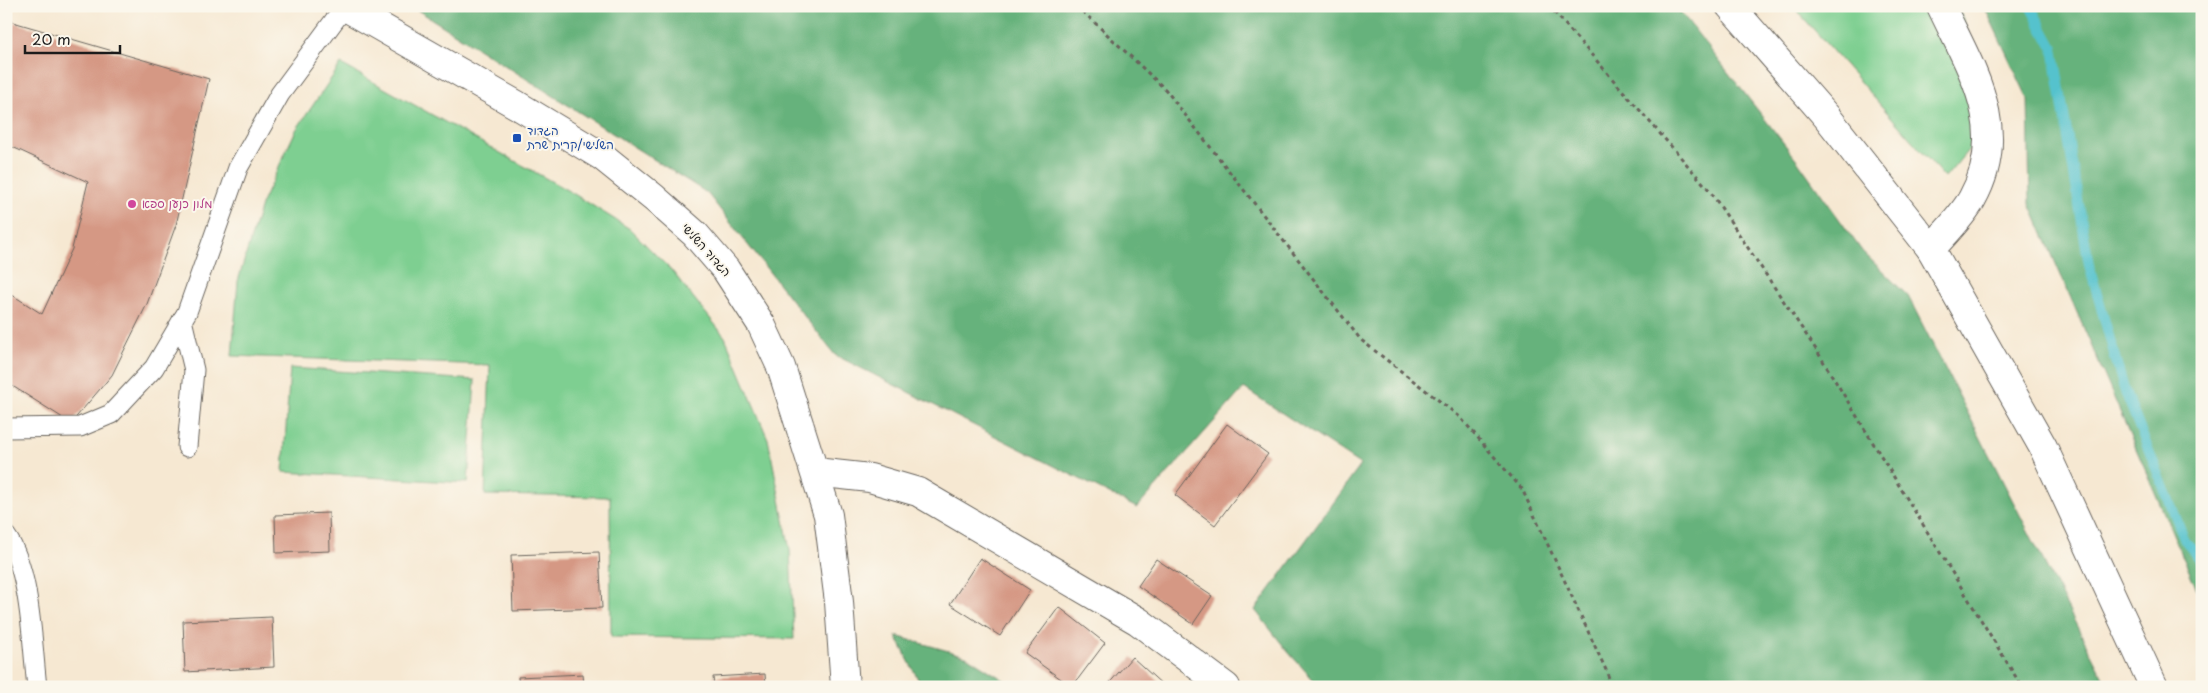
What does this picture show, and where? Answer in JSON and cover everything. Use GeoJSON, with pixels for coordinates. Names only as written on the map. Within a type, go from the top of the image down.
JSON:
{"type":"FeatureCollection","features":[{"type":"Feature","properties":{"kind":"street","name":"הגדוד השלישי"},"geometry":{"type":"LineString","coordinates":[[344,6],[517,105],[603,157],[695,234],[726,270],[761,324],[781,367],[828,515],[839,602],[845,687]]}},
{"type":"Feature","properties":{"kind":"street"},"geometry":{"type":"LineString","coordinates":[[1730,6],[1827,116],[1931,249],[2044,447],[2154,687]]}},
{"type":"Feature","properties":{"kind":"street"},"geometry":{"type":"LineString","coordinates":[[1931,249],[1958,219],[1972,198],[1987,162],[1989,124],[1977,83],[1941,6]]}},
{"type":"Feature","properties":{"kind":"street"},"geometry":{"type":"LineString","coordinates":[[815,472],[870,478],[918,492],[1138,621],[1226,687]]}},
{"type":"Feature","properties":{"kind":"lane"},"geometry":{"type":"LineString","coordinates":[[6,428],[80,427],[111,414],[154,368],[182,320],[213,243],[238,168],[280,94],[344,6]]}},
{"type":"Feature","properties":{"kind":"lane"},"geometry":{"type":"LineString","coordinates":[[182,320],[194,370],[187,447]]}},
{"type":"Feature","properties":{"kind":"lane"},"geometry":{"type":"LineString","coordinates":[[6,536],[12,544],[26,588],[37,687]]}},
{"type":"Feature","properties":{"kind":"path"},"geometry":{"type":"LineString","coordinates":[[1077,6],[1165,89],[1361,340],[1460,417],[1522,490],[1606,670],[1612,687]]}},
{"type":"Feature","properties":{"kind":"path"},"geometry":{"type":"LineString","coordinates":[[1549,6],[1710,190],[1817,350],[2022,687]]}},
{"type":"Feature","properties":{"kind":"green space"},"geometry":{"type":"Polygon","coordinates":[[[411,6],[1676,6],[1797,160],[1862,251],[1908,296],[2108,687],[1320,687],[1289,653],[1255,610],[1361,465],[1244,388],[1137,508],[835,355],[707,193],[411,6]]]}},
{"type":"Feature","properties":{"kind":"green space"},"geometry":{"type":"Polygon","coordinates":[[[1793,6],[1958,6],[1999,113],[1945,178],[1793,6]]]}},
{"type":"Feature","properties":{"kind":"green space"},"geometry":{"type":"Polygon","coordinates":[[[1984,6],[2202,6],[2202,601],[2030,204],[2028,99],[1984,6]]]}},
{"type":"Feature","properties":{"kind":"green space"},"geometry":{"type":"Polygon","coordinates":[[[341,64],[574,194],[630,229],[672,271],[725,337],[768,439],[790,550],[794,639],[611,637],[610,497],[485,495],[490,365],[232,356],[238,281],[261,205],[296,130],[341,64]]]}},
{"type":"Feature","properties":{"kind":"green space"},"geometry":{"type":"Polygon","coordinates":[[[290,368],[475,380],[468,483],[283,472],[290,368]]]}},
{"type":"Feature","properties":{"kind":"green space"},"geometry":{"type":"Polygon","coordinates":[[[896,636],[966,656],[1015,687],[922,687],[896,636]]]}},
{"type":"Feature","properties":{"kind":"building","name":"מלון כנען ספא"},"geometry":{"type":"Polygon","coordinates":[[[6,20],[209,79],[176,225],[147,304],[112,375],[71,423],[6,382],[6,291],[42,314],[72,249],[88,182],[6,144],[6,20]]]}},
{"type":"Feature","properties":{"kind":"building"},"geometry":{"type":"Polygon","coordinates":[[[1227,424],[1268,454],[1215,525],[1175,495],[1227,424]]]}},
{"type":"Feature","properties":{"kind":"building"},"geometry":{"type":"Polygon","coordinates":[[[329,513],[330,551],[276,553],[275,515],[329,513]]]}},
{"type":"Feature","properties":{"kind":"building"},"geometry":{"type":"Polygon","coordinates":[[[599,552],[602,608],[513,611],[511,555],[599,552]]]}},
{"type":"Feature","properties":{"kind":"building"},"geometry":{"type":"Polygon","coordinates":[[[980,558],[1030,590],[1000,636],[950,604],[980,558]]]}},
{"type":"Feature","properties":{"kind":"building"},"geometry":{"type":"Polygon","coordinates":[[[1156,559],[1212,596],[1193,624],[1138,586],[1156,559]]]}},
{"type":"Feature","properties":{"kind":"building"},"geometry":{"type":"Polygon","coordinates":[[[1059,607],[1105,643],[1072,687],[1025,653],[1059,607]]]}},
{"type":"Feature","properties":{"kind":"building"},"geometry":{"type":"Polygon","coordinates":[[[272,617],[274,667],[185,672],[183,621],[272,617]]]}},
{"type":"Feature","properties":{"kind":"building"},"geometry":{"type":"Polygon","coordinates":[[[1132,657],[1165,687],[1106,687],[1132,657]]]}},
{"type":"Feature","properties":{"kind":"building"},"geometry":{"type":"Polygon","coordinates":[[[583,674],[584,687],[519,687],[518,677],[583,674]]]}},
{"type":"Feature","properties":{"kind":"building"},"geometry":{"type":"Polygon","coordinates":[[[765,674],[766,687],[714,687],[713,677],[765,674]]]}},
{"type":"Feature","properties":{"kind":"waterway"},"geometry":{"type":"LineString","coordinates":[[2030,6],[2053,48],[2089,265],[2124,389],[2185,540],[2202,562]]}},
{"type":"Feature","properties":{"kind":"place","name":"הגדוד השלישי/קרית שרת"},"geometry":{"type":"Point","coordinates":[517,138]}},
{"type":"Feature","properties":{"kind":"place","name":"מלון כנען ספא"},"geometry":{"type":"Point","coordinates":[132,204]}}]}
